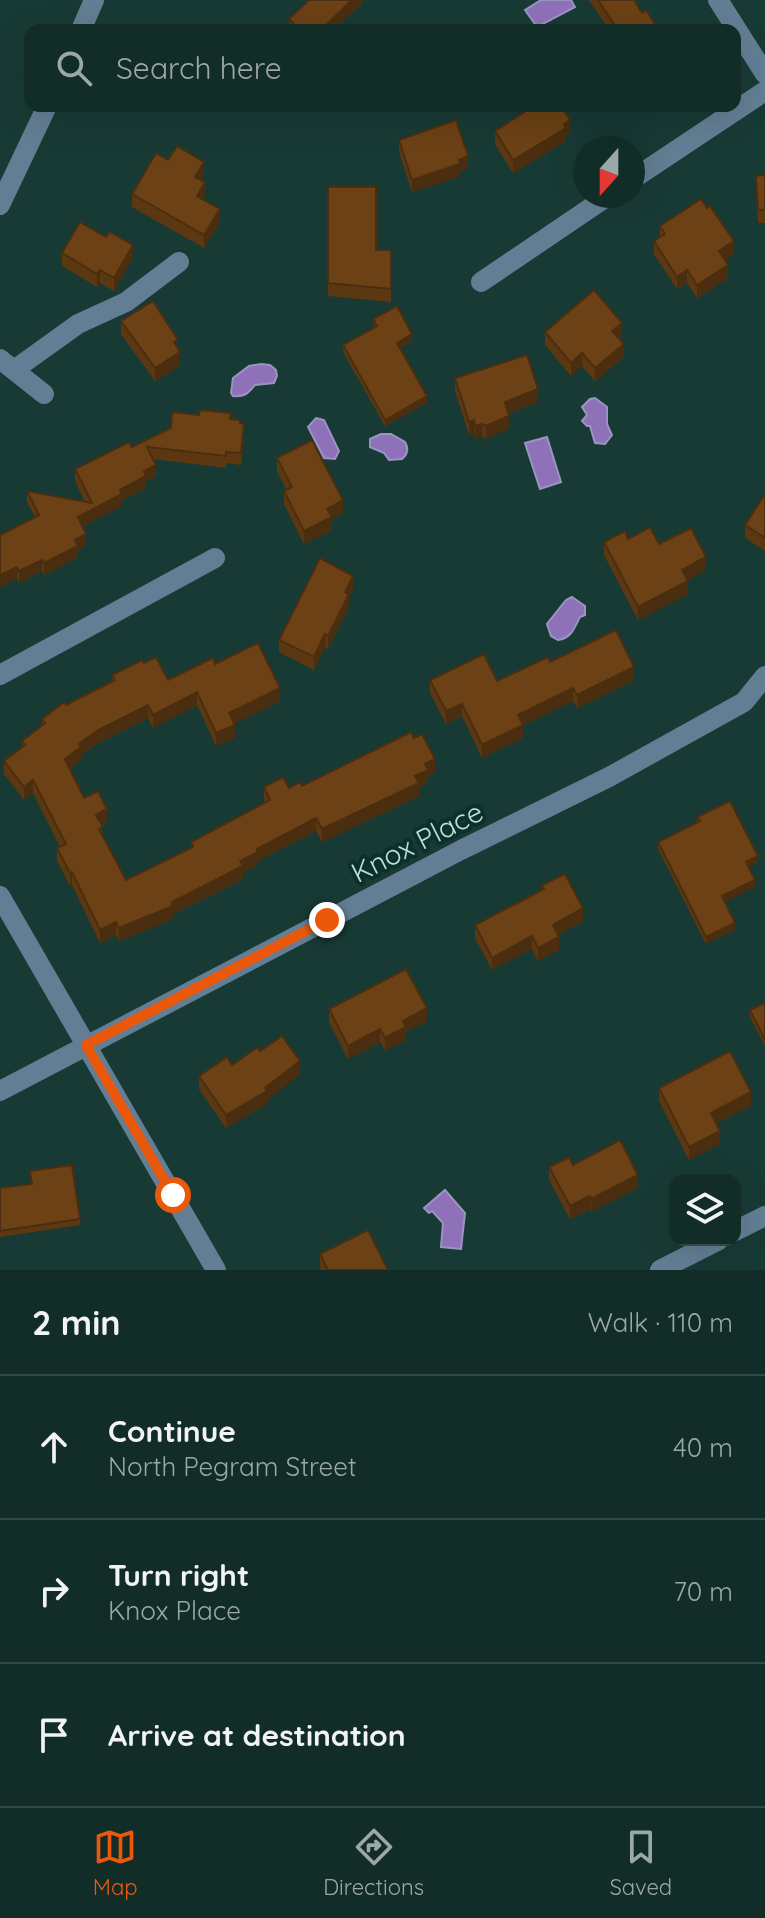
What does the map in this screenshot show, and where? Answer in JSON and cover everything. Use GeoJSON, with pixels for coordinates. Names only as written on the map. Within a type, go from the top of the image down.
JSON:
{"type":"FeatureCollection","features":[{"type":"Feature","properties":{"kind":"street"},"geometry":{"type":"LineString","coordinates":[[84,24],[94,0]]}},
{"type":"Feature","properties":{"kind":"street"},"geometry":{"type":"LineString","coordinates":[[718,0],[733,24]]}},
{"type":"Feature","properties":{"kind":"street"},"geometry":{"type":"LineString","coordinates":[[741,36],[765,74]]}},
{"type":"Feature","properties":{"kind":"street"},"geometry":{"type":"LineString","coordinates":[[741,107],[765,91]]}},
{"type":"Feature","properties":{"kind":"street"},"geometry":{"type":"LineString","coordinates":[[0,205],[44,112]]}},
{"type":"Feature","properties":{"kind":"street"},"geometry":{"type":"LineString","coordinates":[[645,171],[734,112]]}},
{"type":"Feature","properties":{"kind":"street"},"geometry":{"type":"LineString","coordinates":[[481,282],[590,208]]}},
{"type":"Feature","properties":{"kind":"street"},"geometry":{"type":"LineString","coordinates":[[44,394],[7,364],[78,324],[126,302],[179,262]]}},
{"type":"Feature","properties":{"kind":"street"},"geometry":{"type":"LineString","coordinates":[[0,675],[215,558]]}},
{"type":"Feature","properties":{"kind":"street","name":"Knox Place"},"geometry":{"type":"LineString","coordinates":[[0,1091],[461,850],[609,777],[744,702],[765,676]]}},
{"type":"Feature","properties":{"kind":"street"},"geometry":{"type":"LineString","coordinates":[[0,896],[216,1270]]}},
{"type":"Feature","properties":{"kind":"street"},"geometry":{"type":"LineString","coordinates":[[741,1228],[765,1216]]}},
{"type":"Feature","properties":{"kind":"street"},"geometry":{"type":"LineString","coordinates":[[660,1270],[707,1246]]}},
{"type":"Feature","properties":{"kind":"shaded area"},"geometry":{"type":"Polygon","coordinates":[[[541,0],[571,0],[575,7],[543,24],[535,24],[525,10],[541,0]]]}},
{"type":"Feature","properties":{"kind":"shaded area"},"geometry":{"type":"Polygon","coordinates":[[[270,365],[276,370],[274,383],[255,385],[246,394],[233,396],[233,378],[249,366],[270,365]]]}},
{"type":"Feature","properties":{"kind":"shaded area"},"geometry":{"type":"Polygon","coordinates":[[[595,398],[607,407],[607,424],[612,435],[605,444],[595,443],[590,426],[582,421],[587,415],[582,407],[595,398]]]}},
{"type":"Feature","properties":{"kind":"shaded area"},"geometry":{"type":"Polygon","coordinates":[[[316,418],[324,420],[339,451],[335,459],[324,458],[308,427],[316,418]]]}},
{"type":"Feature","properties":{"kind":"shaded area"},"geometry":{"type":"Polygon","coordinates":[[[391,434],[405,442],[407,451],[402,459],[389,460],[384,453],[370,447],[370,439],[391,434]]]}},
{"type":"Feature","properties":{"kind":"shaded area"},"geometry":{"type":"Polygon","coordinates":[[[547,437],[561,482],[540,489],[525,443],[547,437]]]}},
{"type":"Feature","properties":{"kind":"shaded area"},"geometry":{"type":"Polygon","coordinates":[[[572,597],[585,606],[585,615],[580,617],[570,635],[558,640],[551,636],[547,624],[572,597]]]}},
{"type":"Feature","properties":{"kind":"shaded area"},"geometry":{"type":"Polygon","coordinates":[[[445,1190],[465,1213],[461,1249],[441,1247],[443,1223],[432,1211],[429,1213],[424,1208],[445,1190]]]}},
{"type":"Feature","properties":{"kind":"building"},"geometry":{"type":"Polygon","coordinates":[[[309,0],[352,0],[327,24],[294,24],[289,19],[309,0]]]}},
{"type":"Feature","properties":{"kind":"building"},"geometry":{"type":"Polygon","coordinates":[[[598,0],[634,0],[642,13],[646,10],[655,24],[614,24],[598,0]]]}},
{"type":"Feature","properties":{"kind":"building"},"geometry":{"type":"Polygon","coordinates":[[[525,112],[565,112],[570,120],[564,124],[566,128],[513,160],[495,131],[525,112]]]}},
{"type":"Feature","properties":{"kind":"building"},"geometry":{"type":"Polygon","coordinates":[[[456,120],[468,156],[459,160],[460,164],[412,180],[399,140],[456,120]]]}},
{"type":"Feature","properties":{"kind":"building"},"geometry":{"type":"Polygon","coordinates":[[[177,146],[204,162],[195,177],[205,182],[197,196],[220,209],[204,235],[132,194],[156,153],[168,160],[177,146]]]}},
{"type":"Feature","properties":{"kind":"building"},"geometry":{"type":"Polygon","coordinates":[[[765,175],[765,210],[758,210],[756,176],[765,175]]]}},
{"type":"Feature","properties":{"kind":"building"},"geometry":{"type":"Polygon","coordinates":[[[328,187],[376,187],[376,250],[391,250],[391,289],[328,283],[328,187]]]}},
{"type":"Feature","properties":{"kind":"building"},"geometry":{"type":"Polygon","coordinates":[[[701,199],[707,208],[710,206],[734,241],[719,251],[728,265],[697,285],[687,270],[677,277],[654,241],[665,234],[660,226],[701,199]]]}},
{"type":"Feature","properties":{"kind":"building"},"geometry":{"type":"Polygon","coordinates":[[[80,222],[106,237],[110,232],[133,245],[114,278],[100,270],[97,274],[62,253],[80,222]]]}},
{"type":"Feature","properties":{"kind":"building"},"geometry":{"type":"Polygon","coordinates":[[[594,290],[622,323],[612,331],[624,344],[595,368],[582,353],[571,363],[545,332],[594,290]]]}},
{"type":"Feature","properties":{"kind":"building"},"geometry":{"type":"Polygon","coordinates":[[[153,301],[178,340],[174,342],[180,352],[155,368],[121,321],[153,301]]]}},
{"type":"Feature","properties":{"kind":"building"},"geometry":{"type":"Polygon","coordinates":[[[397,306],[412,334],[397,343],[427,396],[385,420],[343,345],[377,326],[373,319],[397,306]]]}},
{"type":"Feature","properties":{"kind":"building"},"geometry":{"type":"Polygon","coordinates":[[[527,355],[538,389],[505,402],[509,416],[486,426],[475,426],[474,420],[469,422],[455,378],[527,355]]]}},
{"type":"Feature","properties":{"kind":"building"},"geometry":{"type":"Polygon","coordinates":[[[200,410],[231,413],[230,419],[240,420],[244,424],[241,453],[226,452],[226,456],[147,447],[156,465],[144,471],[146,476],[120,490],[122,494],[78,517],[86,534],[75,540],[78,546],[44,563],[42,560],[19,571],[17,567],[0,575],[0,535],[39,515],[27,491],[92,503],[75,469],[129,442],[132,447],[171,428],[172,412],[199,415],[200,410]]]}},
{"type":"Feature","properties":{"kind":"building"},"geometry":{"type":"Polygon","coordinates":[[[312,440],[343,500],[327,509],[332,517],[304,531],[284,491],[292,487],[277,458],[312,440]]]}},
{"type":"Feature","properties":{"kind":"building"},"geometry":{"type":"Polygon","coordinates":[[[765,494],[765,538],[745,525],[765,494]]]}},
{"type":"Feature","properties":{"kind":"building"},"geometry":{"type":"Polygon","coordinates":[[[650,527],[659,544],[691,528],[706,557],[682,570],[688,581],[638,607],[604,542],[625,531],[628,539],[650,527]]]}},
{"type":"Feature","properties":{"kind":"building"},"geometry":{"type":"Polygon","coordinates":[[[320,558],[353,576],[345,592],[349,594],[314,657],[279,640],[320,558]]]}},
{"type":"Feature","properties":{"kind":"building"},"geometry":{"type":"Polygon","coordinates":[[[616,630],[634,667],[577,695],[573,688],[518,715],[523,725],[482,745],[462,704],[446,711],[430,680],[484,654],[497,681],[548,657],[550,662],[616,630]]]}},
{"type":"Feature","properties":{"kind":"building"},"geometry":{"type":"Polygon","coordinates":[[[258,643],[280,688],[229,713],[235,725],[216,733],[197,692],[153,715],[148,705],[98,730],[65,759],[84,798],[98,791],[107,809],[96,815],[103,827],[99,829],[126,880],[193,847],[191,842],[270,800],[264,787],[283,777],[289,788],[300,782],[302,786],[411,732],[414,738],[422,734],[435,759],[425,764],[428,770],[415,776],[419,783],[322,829],[316,818],[257,849],[258,852],[240,861],[243,866],[172,902],[173,906],[119,928],[116,922],[100,930],[57,848],[66,844],[33,780],[24,787],[4,761],[25,745],[22,741],[45,723],[42,719],[64,702],[66,705],[115,680],[112,675],[142,660],[144,663],[156,657],[168,680],[213,658],[215,664],[258,643]]]}},
{"type":"Feature","properties":{"kind":"building"},"geometry":{"type":"Polygon","coordinates":[[[730,801],[758,856],[746,862],[755,880],[722,896],[735,923],[706,937],[658,842],[700,821],[697,817],[730,801]]]}},
{"type":"Feature","properties":{"kind":"building"},"geometry":{"type":"Polygon","coordinates":[[[565,874],[583,908],[553,925],[559,937],[538,948],[532,936],[492,958],[475,925],[544,889],[542,885],[565,874]]]}},
{"type":"Feature","properties":{"kind":"building"},"geometry":{"type":"Polygon","coordinates":[[[406,969],[427,1008],[403,1021],[406,1027],[385,1038],[380,1029],[348,1046],[329,1009],[406,969]]]}},
{"type":"Feature","properties":{"kind":"building"},"geometry":{"type":"Polygon","coordinates":[[[765,1003],[765,1040],[750,1010],[765,1003]]]}},
{"type":"Feature","properties":{"kind":"building"},"geometry":{"type":"Polygon","coordinates":[[[282,1036],[300,1061],[265,1088],[267,1091],[226,1115],[199,1076],[227,1057],[232,1065],[258,1047],[260,1051],[282,1036]]]}},
{"type":"Feature","properties":{"kind":"building"},"geometry":{"type":"Polygon","coordinates":[[[730,1051],[751,1092],[711,1113],[720,1131],[689,1147],[659,1088],[730,1051]]]}},
{"type":"Feature","properties":{"kind":"building"},"geometry":{"type":"Polygon","coordinates":[[[620,1140],[638,1175],[570,1206],[549,1167],[569,1157],[573,1165],[620,1140]]]}},
{"type":"Feature","properties":{"kind":"building"},"geometry":{"type":"Polygon","coordinates":[[[72,1165],[80,1219],[0,1231],[0,1188],[32,1184],[30,1171],[72,1165]]]}},
{"type":"Feature","properties":{"kind":"building"},"geometry":{"type":"Polygon","coordinates":[[[368,1230],[388,1270],[328,1270],[320,1254],[368,1230]]]}},
{"type":"Feature","properties":{"kind":"route"},"geometry":{"type":"LineString","coordinates":[[173,1195],[86,1045],[327,920]]}}]}
